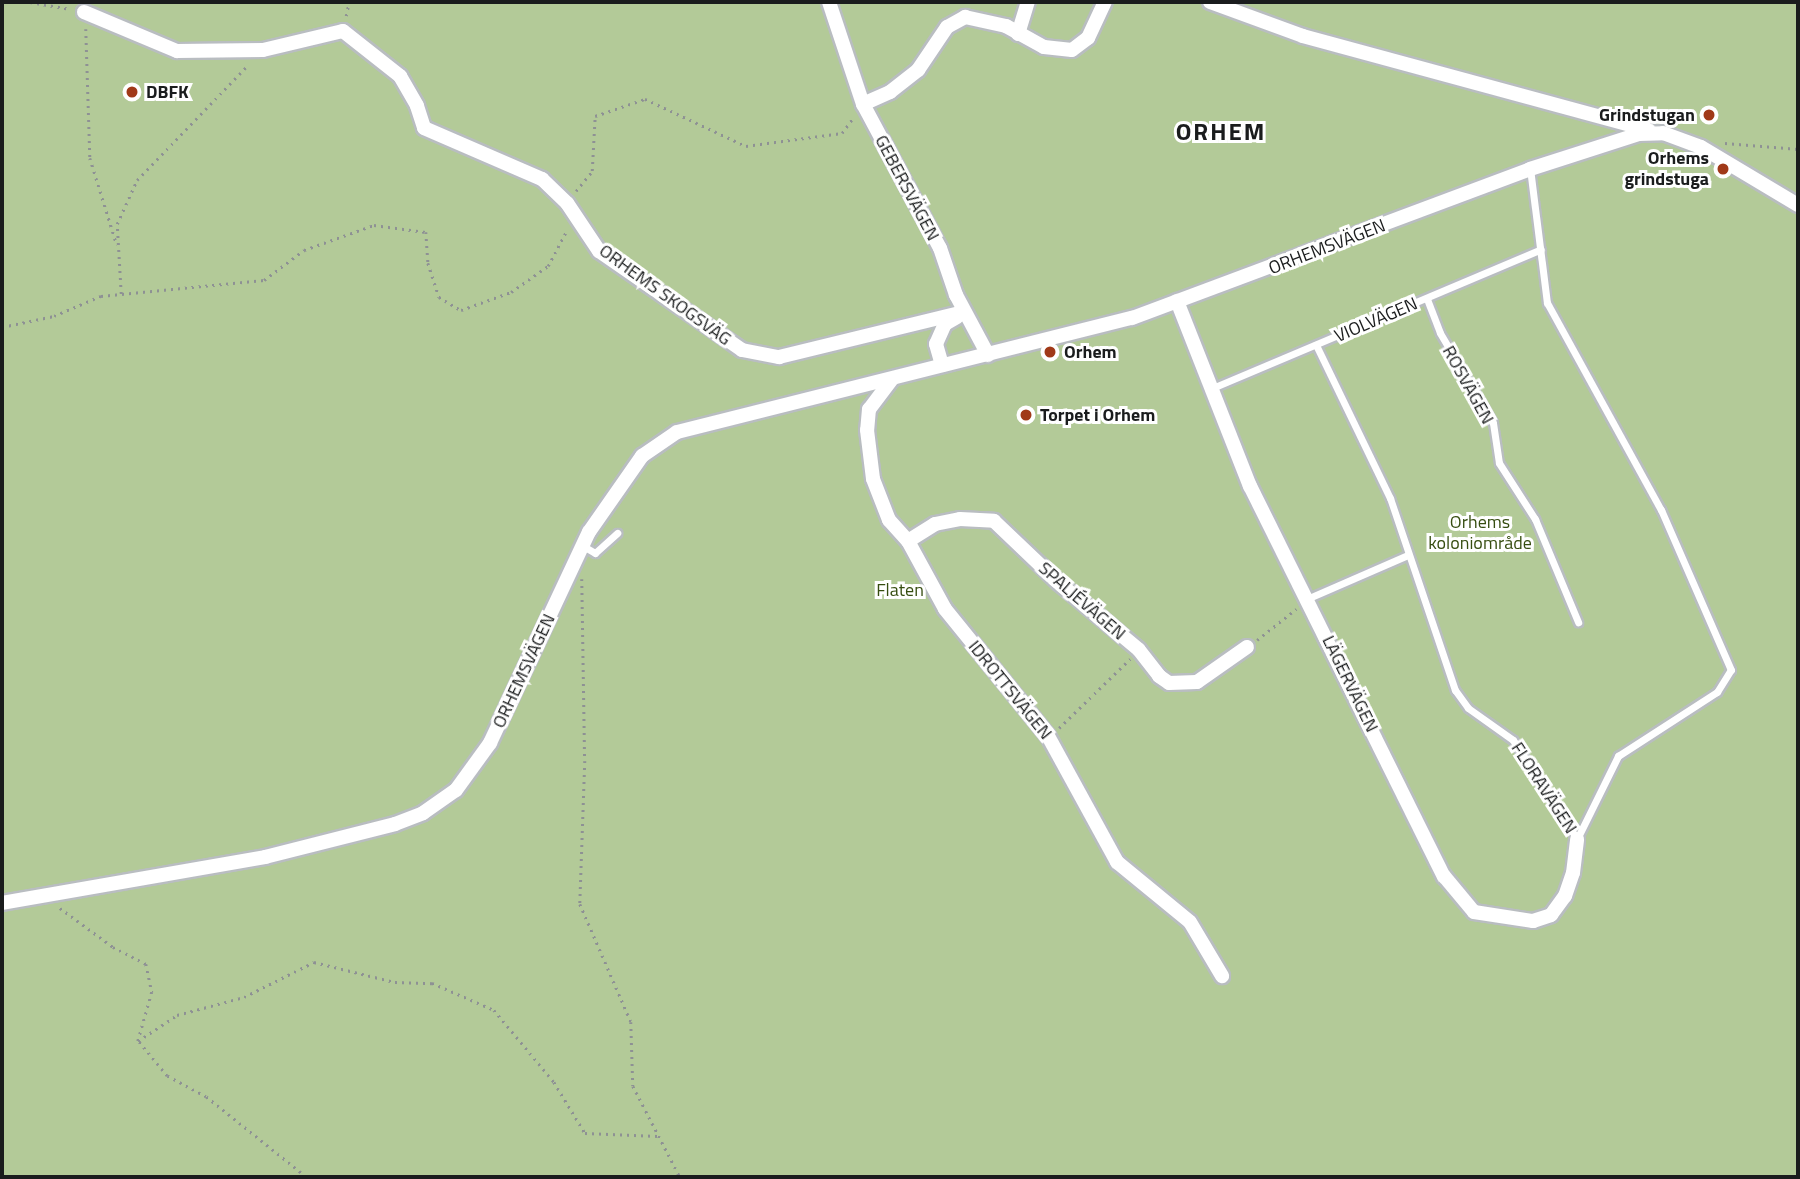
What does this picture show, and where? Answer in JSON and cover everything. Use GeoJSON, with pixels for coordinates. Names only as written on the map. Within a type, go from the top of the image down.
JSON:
{"type":"FeatureCollection","features":[{"type":"Feature","properties":{"kind":"street","name":"GEBERSVÄGEN"},"geometry":{"type":"LineString","coordinates":[[829,2],[863,104],[940,248],[964,312]]}},
{"type":"Feature","properties":{"kind":"street"},"geometry":{"type":"LineString","coordinates":[[1018,34],[1028,2]]}},
{"type":"Feature","properties":{"kind":"street"},"geometry":{"type":"LineString","coordinates":[[863,104],[890,92],[918,70],[952,22],[965,16],[996,22],[1044,47],[1072,50],[1088,38],[1105,2]]}},
{"type":"Feature","properties":{"kind":"street","name":"ORHEMSVÄGEN"},"geometry":{"type":"LineString","coordinates":[[1210,2],[1303,36],[1663,133],[1701,147],[1798,205]]}},
{"type":"Feature","properties":{"kind":"street","name":"ORHEMS SKOGSVÄG"},"geometry":{"type":"LineString","coordinates":[[83,12],[177,51],[262,51],[343,30],[400,76],[417,106],[424,128],[542,179],[567,203],[599,251],[742,350],[779,357],[964,312]]}},
{"type":"Feature","properties":{"kind":"street","name":"ORHEMSVÄGEN"},"geometry":{"type":"LineString","coordinates":[[2,903],[265,857],[424,813],[456,790],[474,769],[583,546],[627,474],[642,456],[677,432],[808,395],[892,379],[1132,318],[1530,169],[1619,139],[1663,133]]}},
{"type":"Feature","properties":{"kind":"street","name":"LÄGERVÄGEN"},"geometry":{"type":"LineString","coordinates":[[1177,301],[1209,390],[1250,486],[1309,598],[1444,876],[1474,912],[1511,920],[1551,915],[1573,873],[1577,839]]}},
{"type":"Feature","properties":{"kind":"street"},"geometry":{"type":"LineString","coordinates":[[942,365],[936,344],[945,324],[964,312],[988,355]]}},
{"type":"Feature","properties":{"kind":"street","name":"IDROTTSVÄGEN"},"geometry":{"type":"LineString","coordinates":[[892,379],[869,409],[867,430],[873,479],[889,520],[908,541],[945,609],[1048,736],[1118,862],[1190,922],[1222,976]]}},
{"type":"Feature","properties":{"kind":"street","name":"SPALJÉVÄGEN"},"geometry":{"type":"LineString","coordinates":[[908,541],[927,528],[960,519],[994,521],[1059,583],[1139,650],[1158,676],[1169,683],[1187,684],[1247,647]]}},
{"type":"Feature","properties":{"kind":"lane","name":"FLORAVÄGEN"},"geometry":{"type":"LineString","coordinates":[[1530,169],[1547,303],[1661,510],[1731,670],[1717,692],[1618,756],[1577,839]]}},
{"type":"Feature","properties":{"kind":"lane","name":"VIOLVÄGEN"},"geometry":{"type":"LineString","coordinates":[[1209,390],[1427,299],[1515,257],[1541,249]]}},
{"type":"Feature","properties":{"kind":"lane","name":"ROSVÄGEN"},"geometry":{"type":"LineString","coordinates":[[1427,299],[1440,333],[1493,423],[1499,463],[1535,519],[1578,622]]}},
{"type":"Feature","properties":{"kind":"lane","name":"FLORAVÄGEN"},"geometry":{"type":"LineString","coordinates":[[1315,345],[1390,498],[1455,690],[1468,708],[1513,740],[1577,839]]}},
{"type":"Feature","properties":{"kind":"lane"},"geometry":{"type":"LineString","coordinates":[[583,546],[595,554],[617,533]]}},
{"type":"Feature","properties":{"kind":"lane"},"geometry":{"type":"LineString","coordinates":[[1309,598],[1409,555]]}},
{"type":"Feature","properties":{"kind":"path"},"geometry":{"type":"LineString","coordinates":[[30,2],[83,12],[90,54],[90,158],[119,250]]}},
{"type":"Feature","properties":{"kind":"path"},"geometry":{"type":"LineString","coordinates":[[121,294],[117,225],[137,180],[262,51]]}},
{"type":"Feature","properties":{"kind":"path"},"geometry":{"type":"LineString","coordinates":[[2,327],[54,316],[101,296],[264,280],[304,250],[374,225],[426,232],[428,263],[439,297],[461,310],[512,292],[548,266],[568,236],[567,203],[592,171],[595,116],[645,99],[746,146],[842,133],[863,104]]}},
{"type":"Feature","properties":{"kind":"path"},"geometry":{"type":"LineString","coordinates":[[1701,147],[1716,142],[1798,149]]}},
{"type":"Feature","properties":{"kind":"path"},"geometry":{"type":"LineString","coordinates":[[572,570],[585,581],[580,904],[631,1022],[633,1086],[680,1177]]}},
{"type":"Feature","properties":{"kind":"path"},"geometry":{"type":"LineString","coordinates":[[1247,647],[1309,598]]}},
{"type":"Feature","properties":{"kind":"path"},"geometry":{"type":"LineString","coordinates":[[1048,736],[1139,650]]}},
{"type":"Feature","properties":{"kind":"path"},"geometry":{"type":"LineString","coordinates":[[43,896],[113,947],[146,964],[152,992],[138,1041]]}},
{"type":"Feature","properties":{"kind":"path"},"geometry":{"type":"LineString","coordinates":[[138,1041],[177,1015],[244,997],[314,962],[395,982],[432,983],[494,1010],[554,1082],[585,1133],[658,1136]]}},
{"type":"Feature","properties":{"kind":"path"},"geometry":{"type":"LineString","coordinates":[[138,1041],[167,1076],[206,1097],[306,1177]]}},
{"type":"Feature","properties":{"kind":"green space","name":"Flaten"},"geometry":{"type":"Polygon","coordinates":[[[2,2],[1798,2],[1798,1177],[2,1177],[2,2]]]}},
{"type":"Feature","properties":{"kind":"place","name":"DBFK"},"geometry":{"type":"Point","coordinates":[132,92]}},
{"type":"Feature","properties":{"kind":"place","name":"Grindstugan"},"geometry":{"type":"Point","coordinates":[1709,115]}},
{"type":"Feature","properties":{"kind":"place","name":"Orhems grindstuga"},"geometry":{"type":"Point","coordinates":[1723,169]}},
{"type":"Feature","properties":{"kind":"place","name":"Orhem"},"geometry":{"type":"Point","coordinates":[1050,352]}},
{"type":"Feature","properties":{"kind":"place","name":"Torpet i Orhem"},"geometry":{"type":"Point","coordinates":[1026,415]}},
{"type":"Feature","properties":{"kind":"district","name":"ORHEM"},"geometry":{"type":"Point","coordinates":[1221,132]}},
{"type":"Feature","properties":{"kind":"park label","name":"Orhems koloniområde"},"geometry":{"type":"Point","coordinates":[1480,533]}}]}
